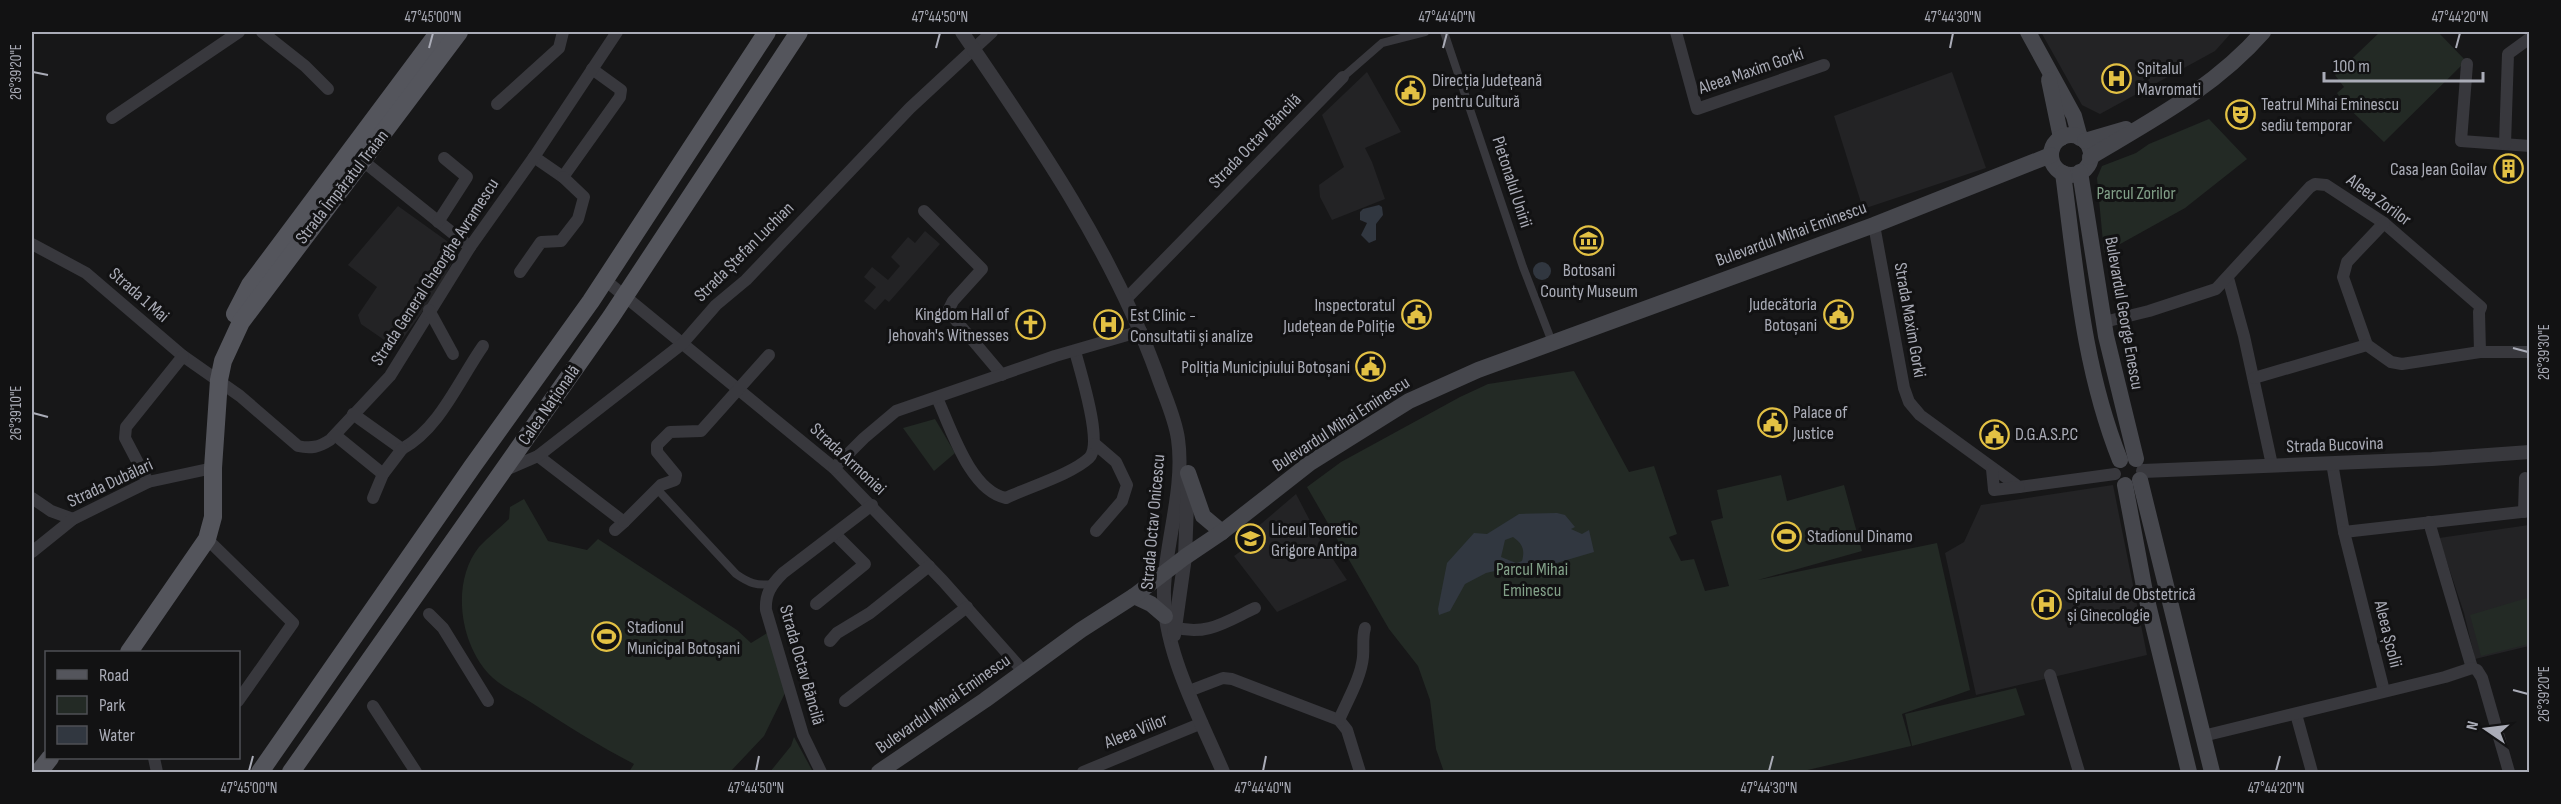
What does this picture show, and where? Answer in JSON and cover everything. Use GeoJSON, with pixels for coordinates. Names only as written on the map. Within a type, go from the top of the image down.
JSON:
{"type":"FeatureCollection","features":[{"type":"Feature","properties":{"kind":"main road","name":"Strada Împăratul Traian"},"geometry":{"type":"LineString","coordinates":[[230,345],[230,324],[250,285],[439,32]]}},
{"type":"Feature","properties":{"kind":"main road","name":"Strada Împăratul Traian"},"geometry":{"type":"LineString","coordinates":[[130,651],[207,539],[213,517],[213,468],[219,380],[230,345],[241,322],[459,32]]}},
{"type":"Feature","properties":{"kind":"main road","name":"Calea Națională"},"geometry":{"type":"LineString","coordinates":[[260,772],[318,686],[605,280],[767,32]]}},
{"type":"Feature","properties":{"kind":"main road","name":"Calea Națională"},"geometry":{"type":"LineString","coordinates":[[291,772],[626,296],[799,32]]}},
{"type":"Feature","properties":{"kind":"main road"},"geometry":{"type":"LineString","coordinates":[[2028,32],[2074,116],[2085,145],[2087,166],[2080,172],[2069,175],[2056,165],[2053,146],[2061,138],[2067,135],[2085,145],[2147,123],[2199,92],[2263,32]]}},
{"type":"Feature","properties":{"kind":"main road"},"geometry":{"type":"LineString","coordinates":[[2046,64],[2061,138]]}},
{"type":"Feature","properties":{"kind":"main road","name":"Bulevardul Mihai Eminescu"},"geometry":{"type":"LineString","coordinates":[[879,772],[1134,596],[1222,532],[1310,463],[1409,401],[1478,370],[1985,183],[2056,165]]}},
{"type":"Feature","properties":{"kind":"main road","name":"Bulevardul George Enescu"},"geometry":{"type":"LineString","coordinates":[[2056,165],[2082,325],[2110,436],[2130,472],[2212,772]]}},
{"type":"Feature","properties":{"kind":"main road","name":"Bulevardul George Enescu"},"geometry":{"type":"LineString","coordinates":[[2080,172],[2103,322],[2120,404],[2145,592],[2189,772]]}},
{"type":"Feature","properties":{"kind":"main road"},"geometry":{"type":"LineString","coordinates":[[1188,473],[1203,516],[1222,532]]}},
{"type":"Feature","properties":{"kind":"main road"},"geometry":{"type":"LineString","coordinates":[[1134,596],[1151,604],[1170,621]]}},
{"type":"Feature","properties":{"kind":"street"},"geometry":{"type":"LineString","coordinates":[[112,118],[239,32]]}},
{"type":"Feature","properties":{"kind":"street"},"geometry":{"type":"LineString","coordinates":[[262,32],[305,66],[328,89]]}},
{"type":"Feature","properties":{"kind":"street"},"geometry":{"type":"LineString","coordinates":[[497,104],[560,48],[563,32]]}},
{"type":"Feature","properties":{"kind":"street","name":"Strada General Gheorghe Avramescu"},"geometry":{"type":"LineString","coordinates":[[219,380],[298,446],[320,447],[335,435],[390,376],[470,247],[534,157],[617,32]]}},
{"type":"Feature","properties":{"kind":"street","name":"Strada Octav Onicescu"},"geometry":{"type":"LineString","coordinates":[[962,32],[1074,202],[1104,253],[1141,331],[1178,439],[1177,496],[1166,571],[1174,646],[1189,691],[1223,772]]}},
{"type":"Feature","properties":{"kind":"street","name":"Strada Ștefan Luchian"},"geometry":{"type":"LineString","coordinates":[[502,472],[538,456],[682,344],[716,305],[747,280],[910,108],[992,32]]}},
{"type":"Feature","properties":{"kind":"street","name":"Strada Octav Băncilă"},"geometry":{"type":"LineString","coordinates":[[1126,299],[1342,77],[1382,43],[1425,32]]}},
{"type":"Feature","properties":{"kind":"street","name":"Pietonalul Unirii"},"geometry":{"type":"LineString","coordinates":[[1444,32],[1523,267],[1552,342]]}},
{"type":"Feature","properties":{"kind":"street","name":"Aleea Maxim Gorki"},"geometry":{"type":"LineString","coordinates":[[1676,32],[1697,109],[1824,65]]}},
{"type":"Feature","properties":{"kind":"street"},"geometry":{"type":"LineString","coordinates":[[2505,144],[2508,54],[2529,38]]}},
{"type":"Feature","properties":{"kind":"street"},"geometry":{"type":"LineString","coordinates":[[2467,64],[2461,141],[2529,146]]}},
{"type":"Feature","properties":{"kind":"street"},"geometry":{"type":"LineString","coordinates":[[562,177],[620,97],[621,90],[592,69]]}},
{"type":"Feature","properties":{"kind":"street"},"geometry":{"type":"LineString","coordinates":[[520,272],[541,242],[561,242],[578,219],[584,197],[562,177],[534,157]]}},
{"type":"Feature","properties":{"kind":"street"},"geometry":{"type":"LineString","coordinates":[[438,222],[467,177],[444,158]]}},
{"type":"Feature","properties":{"kind":"street"},"geometry":{"type":"LineString","coordinates":[[363,161],[470,247]]}},
{"type":"Feature","properties":{"kind":"street","name":"Aleea Zorilor"},"geometry":{"type":"LineString","coordinates":[[2103,322],[2149,311],[2216,289],[2315,184],[2326,185],[2384,223],[2481,307],[2479,312],[2480,352]]}},
{"type":"Feature","properties":{"kind":"street"},"geometry":{"type":"LineString","coordinates":[[924,211],[982,269],[953,301],[948,310],[951,317],[1002,375]]}},
{"type":"Feature","properties":{"kind":"street"},"geometry":{"type":"LineString","coordinates":[[2384,223],[2347,262],[2343,277],[2367,345],[2391,362],[2402,364],[2480,352],[2529,352]]}},
{"type":"Feature","properties":{"kind":"street","name":"Strada Maxim Gorki"},"geometry":{"type":"LineString","coordinates":[[1874,225],[1904,388],[1909,402],[1920,415],[2019,487],[2130,472]]}},
{"type":"Feature","properties":{"kind":"street","name":"Strada 1 Mai"},"geometry":{"type":"LineString","coordinates":[[32,244],[86,273],[183,356],[219,380]]}},
{"type":"Feature","properties":{"kind":"street"},"geometry":{"type":"LineString","coordinates":[[2228,278],[2254,378],[2272,465]]}},
{"type":"Feature","properties":{"kind":"street","name":"Strada Armoniei"},"geometry":{"type":"LineString","coordinates":[[605,280],[834,468],[929,566],[1023,671]]}},
{"type":"Feature","properties":{"kind":"street"},"geometry":{"type":"LineString","coordinates":[[429,310],[453,354]]}},
{"type":"Feature","properties":{"kind":"street"},"geometry":{"type":"LineString","coordinates":[[834,468],[896,411],[1141,331]]}},
{"type":"Feature","properties":{"kind":"street"},"geometry":{"type":"LineString","coordinates":[[2254,378],[2367,345]]}},
{"type":"Feature","properties":{"kind":"street"},"geometry":{"type":"LineString","coordinates":[[373,498],[383,474],[402,449],[412,444],[437,417],[483,346]]}},
{"type":"Feature","properties":{"kind":"street"},"geometry":{"type":"LineString","coordinates":[[938,398],[961,453],[983,486],[995,496],[1006,498],[1072,468],[1090,457],[1095,444],[1075,351]]}},
{"type":"Feature","properties":{"kind":"street"},"geometry":{"type":"LineString","coordinates":[[538,456],[620,526],[661,485],[675,480],[676,475],[657,452],[657,445],[670,432],[699,433],[769,355]]}},
{"type":"Feature","properties":{"kind":"street"},"geometry":{"type":"LineString","coordinates":[[148,482],[125,438],[126,427],[183,356]]}},
{"type":"Feature","properties":{"kind":"street"},"geometry":{"type":"LineString","coordinates":[[353,414],[402,449]]}},
{"type":"Feature","properties":{"kind":"street"},"geometry":{"type":"LineString","coordinates":[[335,435],[383,474]]}},
{"type":"Feature","properties":{"kind":"street"},"geometry":{"type":"LineString","coordinates":[[1178,439],[1188,473],[1185,557],[1170,621],[1185,630],[1208,630],[1255,608]]}},
{"type":"Feature","properties":{"kind":"street"},"geometry":{"type":"LineString","coordinates":[[1095,444],[1116,462],[1127,485],[1122,501],[1096,531]]}},
{"type":"Feature","properties":{"kind":"street","name":"Strada Bucovina"},"geometry":{"type":"LineString","coordinates":[[2130,472],[2432,459],[2529,452]]}},
{"type":"Feature","properties":{"kind":"street","name":"Aleea Școlii"},"geometry":{"type":"LineString","coordinates":[[2332,463],[2344,532],[2384,692],[2472,668]]}},
{"type":"Feature","properties":{"kind":"street","name":"Strada Dubălari"},"geometry":{"type":"LineString","coordinates":[[32,552],[73,519],[148,482],[213,468]]}},
{"type":"Feature","properties":{"kind":"street"},"geometry":{"type":"LineString","coordinates":[[2344,532],[2527,512],[2525,478]]}},
{"type":"Feature","properties":{"kind":"street"},"geometry":{"type":"LineString","coordinates":[[657,489],[736,574],[750,584],[759,586],[772,584]]}},
{"type":"Feature","properties":{"kind":"street"},"geometry":{"type":"LineString","coordinates":[[32,498],[51,511],[73,519]]}},
{"type":"Feature","properties":{"kind":"street","name":"Strada Octav Băncilă"},"geometry":{"type":"LineString","coordinates":[[820,772],[802,735],[766,610],[766,597],[772,584],[783,573],[872,505]]}},
{"type":"Feature","properties":{"kind":"street"},"geometry":{"type":"LineString","coordinates":[[2429,522],[2472,668],[2477,670],[2482,678],[2509,772]]}},
{"type":"Feature","properties":{"kind":"street"},"geometry":{"type":"LineString","coordinates":[[816,604],[865,564],[835,534]]}},
{"type":"Feature","properties":{"kind":"street"},"geometry":{"type":"LineString","coordinates":[[207,539],[293,623],[240,698]]}},
{"type":"Feature","properties":{"kind":"street"},"geometry":{"type":"LineString","coordinates":[[830,641],[837,633],[870,613],[929,566]]}},
{"type":"Feature","properties":{"kind":"street"},"geometry":{"type":"LineString","coordinates":[[845,701],[967,607]]}},
{"type":"Feature","properties":{"kind":"street"},"geometry":{"type":"LineString","coordinates":[[429,614],[443,628],[488,701]]}},
{"type":"Feature","properties":{"kind":"street"},"geometry":{"type":"LineString","coordinates":[[1339,720],[1359,672],[1363,657],[1362,639],[1365,628]]}},
{"type":"Feature","properties":{"kind":"street"},"geometry":{"type":"LineString","coordinates":[[2050,675],[2079,772]]}},
{"type":"Feature","properties":{"kind":"street"},"geometry":{"type":"LineString","coordinates":[[1189,691],[1223,678],[1232,679],[1339,720],[1347,730],[1360,772]]}},
{"type":"Feature","properties":{"kind":"street"},"geometry":{"type":"LineString","coordinates":[[2203,736],[2384,692]]}},
{"type":"Feature","properties":{"kind":"street"},"geometry":{"type":"LineString","coordinates":[[373,706],[416,772]]}},
{"type":"Feature","properties":{"kind":"street"},"geometry":{"type":"LineString","coordinates":[[2296,714],[2312,772]]}},
{"type":"Feature","properties":{"kind":"street","name":"Aleea Viilor"},"geometry":{"type":"LineString","coordinates":[[1083,772],[1203,723]]}},
{"type":"Feature","properties":{"kind":"shaded area","name":"Spitalul Mavromati"},"geometry":{"type":"Polygon","coordinates":[[[2041,32],[2232,32],[2215,51],[2100,114],[2082,105],[2041,32]]]}},
{"type":"Feature","properties":{"kind":"shaded area"},"geometry":{"type":"Polygon","coordinates":[[[1367,72],[1401,132],[1365,148],[1385,199],[1332,220],[1320,197],[1319,185],[1344,167],[1322,115],[1367,72]]]}},
{"type":"Feature","properties":{"kind":"shaded area"},"geometry":{"type":"Polygon","coordinates":[[[1952,72],[1986,168],[1863,209],[1834,116],[1952,72]]]}},
{"type":"Feature","properties":{"kind":"shaded area"},"geometry":{"type":"Polygon","coordinates":[[[398,206],[458,249],[441,286],[396,348],[361,324],[358,315],[377,287],[348,265],[398,206]]]}},
{"type":"Feature","properties":{"kind":"shaded area"},"geometry":{"type":"Polygon","coordinates":[[[925,231],[940,244],[889,302],[885,299],[875,310],[864,301],[876,287],[864,277],[872,267],[888,280],[900,266],[891,257],[908,237],[915,243],[925,231]]]}},
{"type":"Feature","properties":{"kind":"shaded area","name":"Spitalul de Obstetrică și Ginecologie"},"geometry":{"type":"Polygon","coordinates":[[[2113,485],[2147,655],[1976,695],[1945,553],[1964,542],[1981,505],[2113,485]]]}},
{"type":"Feature","properties":{"kind":"shaded area"},"geometry":{"type":"Polygon","coordinates":[[[1296,494],[1320,540],[1347,580],[1277,612],[1234,556],[1245,548],[1242,540],[1296,494]]]}},
{"type":"Feature","properties":{"kind":"shaded area"},"geometry":{"type":"Polygon","coordinates":[[[2529,525],[2529,646],[2475,659],[2464,613],[2439,538],[2529,525]]]}},
{"type":"Feature","properties":{"kind":"green space"},"geometry":{"type":"Polygon","coordinates":[[[2380,32],[2438,32],[2466,61],[2384,142],[2338,98],[2337,93],[2344,87],[2335,75],[2380,32]]]}},
{"type":"Feature","properties":{"kind":"green space","name":"Parcul Zorilor"},"geometry":{"type":"Polygon","coordinates":[[[2209,119],[2247,159],[2185,208],[2104,253],[2097,178],[2102,166],[2209,119]]]}},
{"type":"Feature","properties":{"kind":"green space","name":"Parcul Mihai Eminescu"},"geometry":{"type":"Polygon","coordinates":[[[1574,371],[1629,472],[1654,466],[1677,534],[1669,537],[1681,561],[1694,559],[1705,591],[1729,586],[1711,521],[1723,518],[1717,490],[1781,475],[1787,501],[1844,485],[1862,551],[1758,580],[1937,543],[1970,690],[1902,714],[1911,746],[1799,772],[1444,772],[1436,749],[1430,700],[1418,666],[1389,629],[1307,487],[1341,462],[1488,384],[1574,371]]]}},
{"type":"Feature","properties":{"kind":"green space"},"geometry":{"type":"Polygon","coordinates":[[[935,419],[955,453],[934,471],[903,428],[935,419]]]}},
{"type":"Feature","properties":{"kind":"green space","name":"Stadionul Municipal Botoșani"},"geometry":{"type":"Polygon","coordinates":[[[524,499],[548,541],[587,550],[598,539],[737,630],[751,643],[775,628],[787,689],[764,736],[730,772],[629,772],[634,764],[502,685],[482,665],[466,633],[462,596],[464,578],[479,547],[509,519],[510,507],[524,499]]]}},
{"type":"Feature","properties":{"kind":"green space"},"geometry":{"type":"Polygon","coordinates":[[[2527,598],[2529,644],[2481,656],[2470,615],[2527,598]]]}},
{"type":"Feature","properties":{"kind":"green space"},"geometry":{"type":"Polygon","coordinates":[[[2016,688],[2025,715],[1912,746],[1905,714],[2016,688]]]}},
{"type":"Feature","properties":{"kind":"green space"},"geometry":{"type":"Polygon","coordinates":[[[794,737],[813,772],[770,772],[791,746],[794,737]]]}},
{"type":"Feature","properties":{"kind":"water"},"geometry":{"type":"Polygon","coordinates":[[[1379,205],[1382,207],[1383,215],[1376,224],[1376,240],[1369,243],[1361,235],[1367,223],[1360,220],[1360,212],[1379,205]]]}},
{"type":"Feature","properties":{"kind":"water"},"geometry":{"type":"Polygon","coordinates":[[[1542,262],[1548,265],[1551,271],[1548,277],[1542,280],[1536,277],[1533,271],[1536,265],[1542,262]]]}},
{"type":"Feature","properties":{"kind":"water"},"geometry":{"type":"Polygon","coordinates":[[[1557,513],[1565,515],[1575,527],[1571,529],[1582,534],[1589,530],[1594,552],[1526,572],[1499,570],[1486,573],[1465,584],[1450,611],[1439,615],[1438,609],[1447,563],[1474,533],[1487,534],[1519,514],[1557,513]],[[1513,537],[1505,540],[1501,557],[1516,563],[1520,570],[1517,563],[1522,561],[1523,550],[1513,537]]]}},
{"type":"Feature","properties":{"kind":"place","name":"Spitalul Mavromati"},"geometry":{"type":"Point","coordinates":[2116,78]}},
{"type":"Feature","properties":{"kind":"place","name":"Direcția Județeană pentru Cultură"},"geometry":{"type":"Point","coordinates":[1411,90]}},
{"type":"Feature","properties":{"kind":"place","name":"Teatrul Mihai Eminescu sediu temporar"},"geometry":{"type":"Point","coordinates":[2240,114]}},
{"type":"Feature","properties":{"kind":"place","name":"Casa Jean Goilav"},"geometry":{"type":"Point","coordinates":[2508,169]}},
{"type":"Feature","properties":{"kind":"place","name":"Botosani County Museum"},"geometry":{"type":"Point","coordinates":[1589,241]}},
{"type":"Feature","properties":{"kind":"place","name":"Judecătoria Botoșani"},"geometry":{"type":"Point","coordinates":[1838,314]}},
{"type":"Feature","properties":{"kind":"place","name":"Inspectoratul Județean de Poliție"},"geometry":{"type":"Point","coordinates":[1416,315]}},
{"type":"Feature","properties":{"kind":"place","name":"Kingdom Hall of Jehovah's Witnesses"},"geometry":{"type":"Point","coordinates":[1030,324]}},
{"type":"Feature","properties":{"kind":"place","name":"Est Clinic - Consultatii și analize"},"geometry":{"type":"Point","coordinates":[1109,325]}},
{"type":"Feature","properties":{"kind":"place","name":"Poliția Municipiului Botoșani"},"geometry":{"type":"Point","coordinates":[1371,367]}},
{"type":"Feature","properties":{"kind":"place","name":"Palace of Justice"},"geometry":{"type":"Point","coordinates":[1772,422]}},
{"type":"Feature","properties":{"kind":"place","name":"D.G.A.S.P.C"},"geometry":{"type":"Point","coordinates":[1994,434]}},
{"type":"Feature","properties":{"kind":"place","name":"Stadionul Dinamo"},"geometry":{"type":"Point","coordinates":[1786,536]}},
{"type":"Feature","properties":{"kind":"place","name":"Liceul Teoretic Grigore Antipa"},"geometry":{"type":"Point","coordinates":[1250,539]}},
{"type":"Feature","properties":{"kind":"place","name":"Spitalul de Obstetrică și Ginecologie"},"geometry":{"type":"Point","coordinates":[2046,604]}},
{"type":"Feature","properties":{"kind":"place","name":"Stadionul Municipal Botoșani"},"geometry":{"type":"Point","coordinates":[606,637]}}]}
